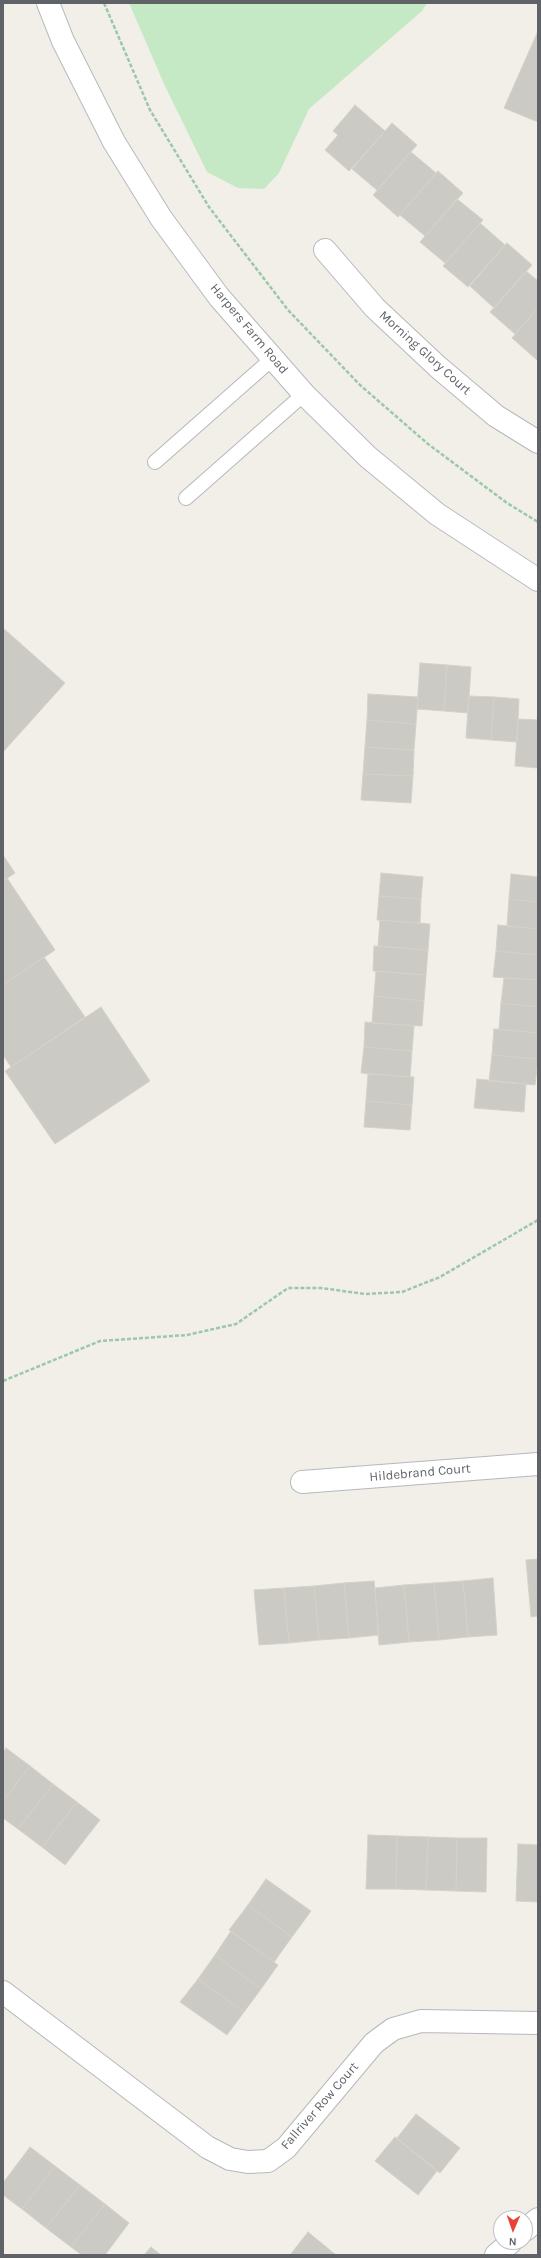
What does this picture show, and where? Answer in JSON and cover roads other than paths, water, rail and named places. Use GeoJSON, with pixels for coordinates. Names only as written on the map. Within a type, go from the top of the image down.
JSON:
{"type":"FeatureCollection","features":[{"type":"Feature","properties":{"kind":"street","name":"Harpers Farm Road"},"geometry":{"type":"LineString","coordinates":[[48,3],[63,41],[114,142],[161,218],[219,297],[304,394],[368,457],[437,514],[538,580]]}},
{"type":"Feature","properties":{"kind":"street","name":"Morning Glory Court"},"geometry":{"type":"LineString","coordinates":[[325,250],[375,308],[438,366],[496,416],[538,442]]}},
{"type":"Feature","properties":{"kind":"street","name":"Hildebrand Court"},"geometry":{"type":"LineString","coordinates":[[302,1482],[538,1464]]}},
{"type":"Feature","properties":{"kind":"street","name":"Fallriver Row Court"},"geometry":{"type":"LineString","coordinates":[[3,1992],[206,2147],[230,2159],[248,2162],[268,2161],[286,2148],[374,2043],[393,2029],[421,2021],[538,2023]]}},
{"type":"Feature","properties":{"kind":"lane"},"geometry":{"type":"LineString","coordinates":[[155,462],[272,359]]}},
{"type":"Feature","properties":{"kind":"lane"},"geometry":{"type":"LineString","coordinates":[[186,498],[304,394]]}}]}
